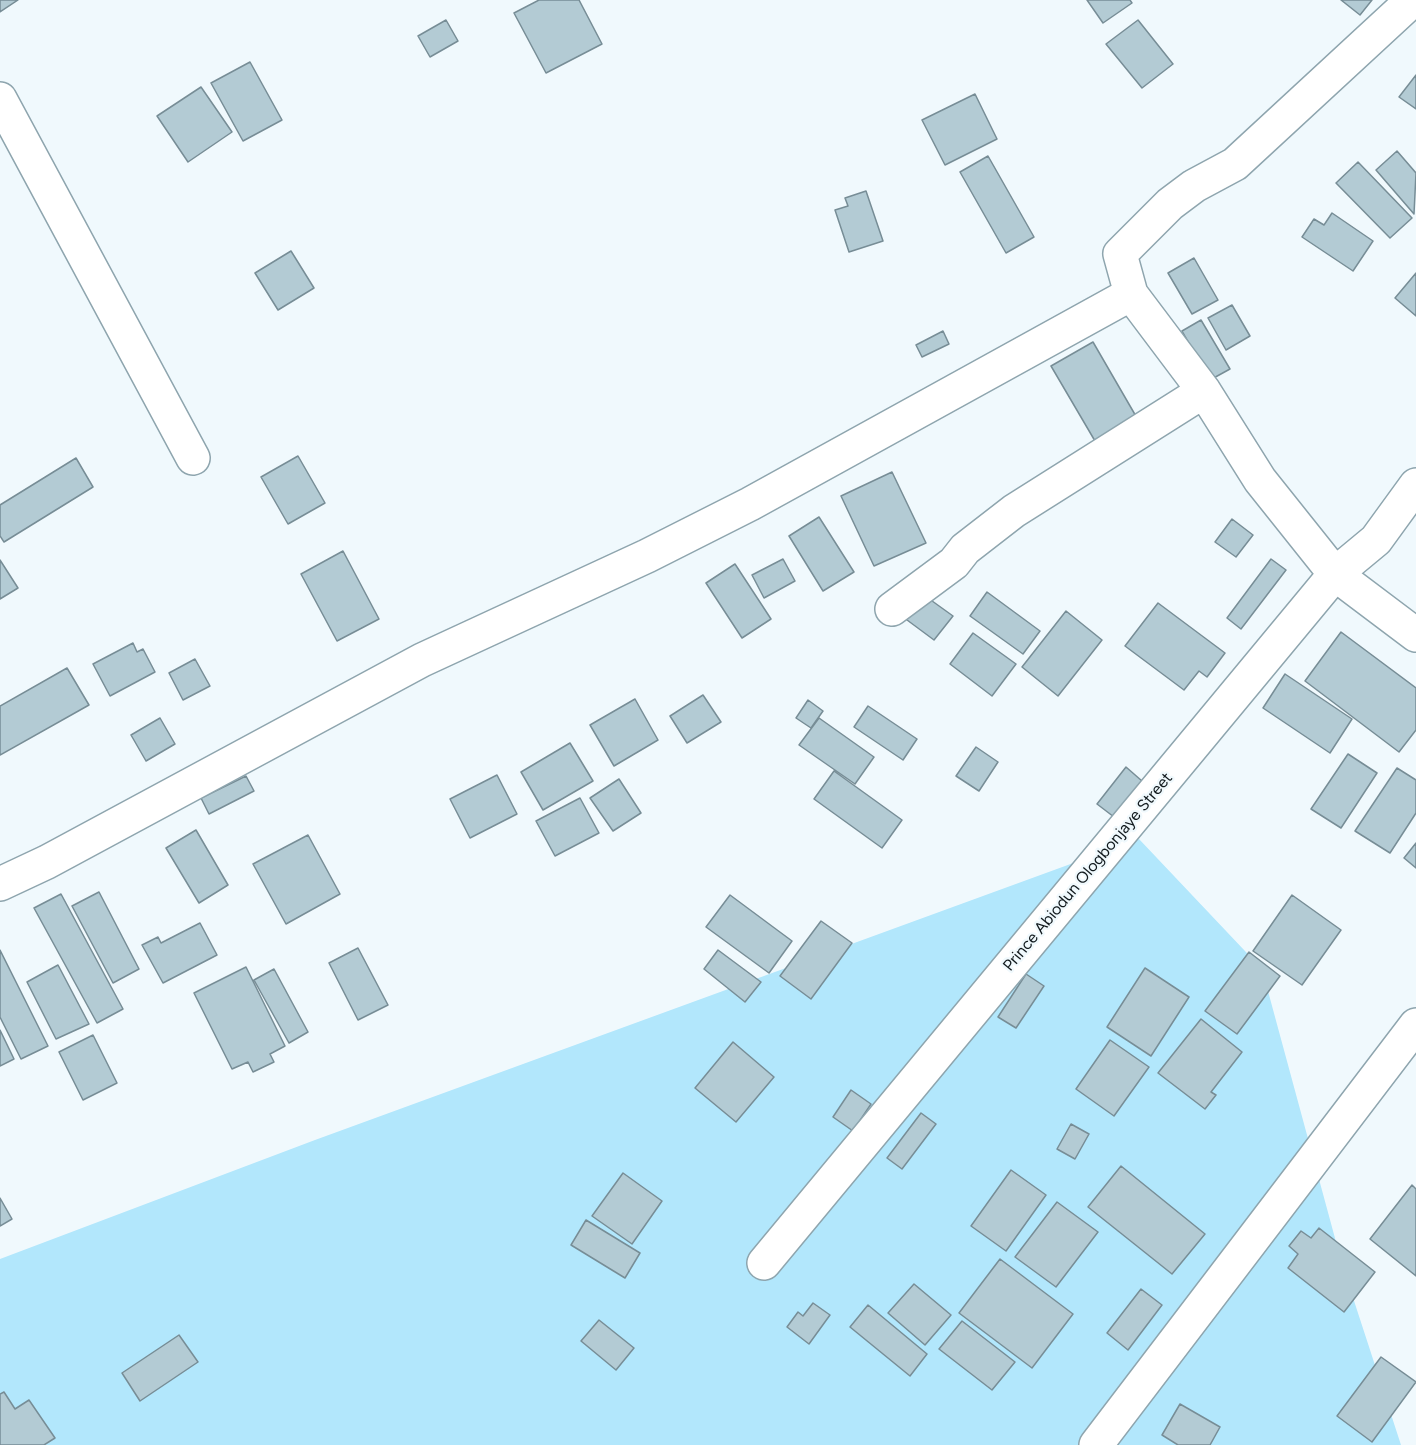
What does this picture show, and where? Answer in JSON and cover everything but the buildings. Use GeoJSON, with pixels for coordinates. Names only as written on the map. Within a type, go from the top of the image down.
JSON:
{"type":"FeatureCollection","features":[{"type":"Feature","properties":{"kind":"street"},"geometry":{"type":"LineString","coordinates":[[1405,7],[1235,164],[1194,186],[1170,204],[1120,254],[1131,294],[1204,391],[1260,480],[1335,574],[1416,635]]}},
{"type":"Feature","properties":{"kind":"street"},"geometry":{"type":"LineString","coordinates":[[0,99],[193,458]]}},
{"type":"Feature","properties":{"kind":"street"},"geometry":{"type":"LineString","coordinates":[[0,884],[47,862],[422,660],[647,556],[750,504],[1131,294]]}},
{"type":"Feature","properties":{"kind":"street"},"geometry":{"type":"LineString","coordinates":[[892,609],[954,563],[965,549],[1014,512],[1204,391]]}},
{"type":"Feature","properties":{"kind":"street","name":"Prince Abiodun Ologbonjaye Street"},"geometry":{"type":"LineString","coordinates":[[764,1263],[1335,574],[1376,540],[1416,485]]}},
{"type":"Feature","properties":{"kind":"street"},"geometry":{"type":"LineString","coordinates":[[1096,1445],[1416,1025]]}},
{"type":"Feature","properties":{"kind":"shaded area"},"geometry":{"type":"Polygon","coordinates":[[[1139,839],[1262,969],[1342,1264],[1401,1445],[0,1445],[0,1259],[315,1140],[1139,839]]]}}]}
